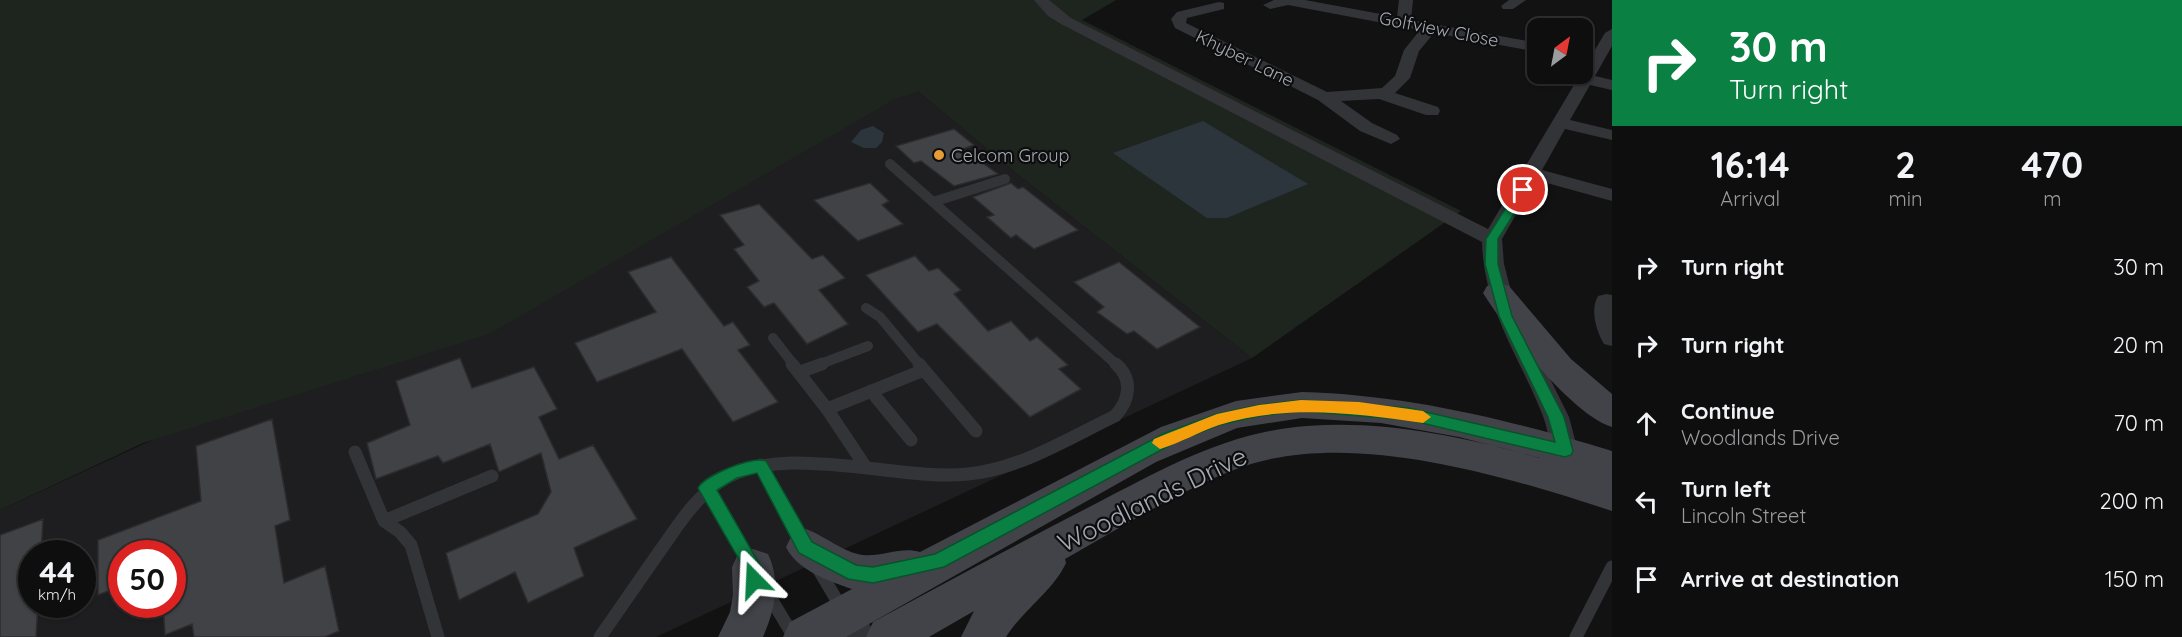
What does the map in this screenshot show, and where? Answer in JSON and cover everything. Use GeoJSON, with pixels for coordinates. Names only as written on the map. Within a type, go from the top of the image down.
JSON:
{"type":"FeatureCollection","features":[{"type":"Feature","properties":{"kind":"main road"},"geometry":{"type":"LineString","coordinates":[[1498,293],[1559,368],[1612,414]]}},
{"type":"Feature","properties":{"kind":"main road","name":"Woodlands Drive"},"geometry":{"type":"LineString","coordinates":[[806,637],[853,626],[938,561],[1171,437],[1217,420],[1259,410],[1301,405],[1409,414],[1570,467],[1612,495]]}},
{"type":"Feature","properties":{"kind":"main road","name":"Woodlands Drive"},"geometry":{"type":"LineString","coordinates":[[888,637],[1082,530],[1243,451],[1282,443],[1328,439],[1386,442],[1446,452],[1570,467],[1612,466]]}},
{"type":"Feature","properties":{"kind":"main road"},"geometry":{"type":"LineString","coordinates":[[983,637],[989,625],[1022,585],[1082,530]]}},
{"type":"Feature","properties":{"kind":"main road"},"geometry":{"type":"LineString","coordinates":[[806,547],[862,575],[890,573],[938,561]]}},
{"type":"Feature","properties":{"kind":"main road"},"geometry":{"type":"LineString","coordinates":[[740,637],[749,622],[756,600],[753,567]]}},
{"type":"Feature","properties":{"kind":"street"},"geometry":{"type":"LineString","coordinates":[[1041,0],[1053,13],[1066,21],[1492,239]]}},
{"type":"Feature","properties":{"kind":"street"},"geometry":{"type":"LineString","coordinates":[[1404,23],[1406,0]]}},
{"type":"Feature","properties":{"kind":"street","name":"Golfview Close"},"geometry":{"type":"LineString","coordinates":[[1270,5],[1288,1],[1527,46]]}},
{"type":"Feature","properties":{"kind":"street","name":"Khyber Lane"},"geometry":{"type":"LineString","coordinates":[[1219,6],[1182,15],[1178,19],[1180,25],[1324,97],[1366,127],[1391,139]]}},
{"type":"Feature","properties":{"kind":"street"},"geometry":{"type":"LineString","coordinates":[[1381,94],[1402,78],[1412,50],[1430,28]]}},
{"type":"Feature","properties":{"kind":"street"},"geometry":{"type":"LineString","coordinates":[[1593,54],[1612,33]]}},
{"type":"Feature","properties":{"kind":"street"},"geometry":{"type":"LineString","coordinates":[[1593,81],[1612,85]]}},
{"type":"Feature","properties":{"kind":"street"},"geometry":{"type":"LineString","coordinates":[[1570,467],[1556,417],[1505,316],[1491,264],[1492,239],[1533,173],[1559,122],[1582,84]]}},
{"type":"Feature","properties":{"kind":"street"},"geometry":{"type":"LineString","coordinates":[[1381,94],[1432,111]]}},
{"type":"Feature","properties":{"kind":"street","name":"Khyber Lane"},"geometry":{"type":"LineString","coordinates":[[1324,97],[1381,94]]}},
{"type":"Feature","properties":{"kind":"street"},"geometry":{"type":"LineString","coordinates":[[1559,122],[1612,135]]}},
{"type":"Feature","properties":{"kind":"street"},"geometry":{"type":"LineString","coordinates":[[1533,173],[1612,195]]}},
{"type":"Feature","properties":{"kind":"street"},"geometry":{"type":"LineString","coordinates":[[1605,301],[1608,331],[1612,338]]}},
{"type":"Feature","properties":{"kind":"lane"},"geometry":{"type":"LineString","coordinates":[[600,637],[695,501],[706,488],[733,473],[761,465],[865,466],[962,475],[1000,469],[1115,416],[1124,408],[1130,388],[1123,370],[890,164]]}},
{"type":"Feature","properties":{"kind":"lane"},"geometry":{"type":"LineString","coordinates":[[933,202],[1005,179]]}},
{"type":"Feature","properties":{"kind":"lane"},"geometry":{"type":"LineString","coordinates":[[866,308],[880,317],[976,431]]}},
{"type":"Feature","properties":{"kind":"lane"},"geometry":{"type":"LineString","coordinates":[[773,338],[827,409],[865,466]]}},
{"type":"Feature","properties":{"kind":"lane"},"geometry":{"type":"LineString","coordinates":[[800,372],[868,346]]}},
{"type":"Feature","properties":{"kind":"lane"},"geometry":{"type":"LineString","coordinates":[[827,409],[924,370]]}},
{"type":"Feature","properties":{"kind":"lane"},"geometry":{"type":"LineString","coordinates":[[871,391],[911,440]]}},
{"type":"Feature","properties":{"kind":"lane"},"geometry":{"type":"LineString","coordinates":[[355,452],[384,522],[400,532],[411,545],[438,637]]}},
{"type":"Feature","properties":{"kind":"lane"},"geometry":{"type":"LineString","coordinates":[[761,465],[853,626]]}},
{"type":"Feature","properties":{"kind":"lane"},"geometry":{"type":"LineString","coordinates":[[384,522],[492,476]]}},
{"type":"Feature","properties":{"kind":"lane"},"geometry":{"type":"LineString","coordinates":[[706,488],[794,637]]}},
{"type":"Feature","properties":{"kind":"lane"},"geometry":{"type":"LineString","coordinates":[[1576,637],[1612,567]]}},
{"type":"Feature","properties":{"kind":"shaded area"},"geometry":{"type":"Polygon","coordinates":[[[0,0],[1116,0],[1082,20],[1461,211],[1252,358],[1021,177],[919,92],[893,100],[489,334],[143,443],[0,510],[0,0]]]}},
{"type":"Feature","properties":{"kind":"shaded area"},"geometry":{"type":"Polygon","coordinates":[[[919,92],[1021,177],[1252,358],[656,637],[0,637],[0,510],[893,100],[919,92]]]}},
{"type":"Feature","properties":{"kind":"shaded area"},"geometry":{"type":"Polygon","coordinates":[[[1203,121],[1308,184],[1227,218],[1207,218],[1113,153],[1203,121]]]}},
{"type":"Feature","properties":{"kind":"shaded area"},"geometry":{"type":"Polygon","coordinates":[[[873,126],[884,133],[882,142],[876,148],[864,148],[851,142],[861,130],[873,126]]]}},
{"type":"Feature","properties":{"kind":"building","name":"Celcom Group"},"geometry":{"type":"Polygon","coordinates":[[[954,129],[974,145],[963,149],[998,174],[954,186],[921,161],[914,163],[896,146],[954,129]]]}},
{"type":"Feature","properties":{"kind":"building"},"geometry":{"type":"Polygon","coordinates":[[[870,183],[889,201],[882,205],[903,224],[858,241],[814,200],[870,183]]]}},
{"type":"Feature","properties":{"kind":"building"},"geometry":{"type":"Polygon","coordinates":[[[1011,183],[1018,189],[1023,187],[1078,230],[1034,249],[1016,235],[1011,238],[987,217],[994,215],[973,197],[1011,183]]]}},
{"type":"Feature","properties":{"kind":"building"},"geometry":{"type":"Polygon","coordinates":[[[759,204],[812,259],[823,255],[845,278],[819,290],[848,324],[807,344],[774,303],[764,307],[747,287],[759,281],[734,249],[744,245],[720,215],[759,204]]]}},
{"type":"Feature","properties":{"kind":"building"},"geometry":{"type":"Polygon","coordinates":[[[915,256],[929,271],[938,268],[961,290],[954,294],[988,331],[1011,321],[1030,341],[1037,337],[1068,365],[1059,369],[1081,389],[1030,417],[937,324],[918,332],[866,275],[915,256]]]}},
{"type":"Feature","properties":{"kind":"building"},"geometry":{"type":"Polygon","coordinates":[[[671,257],[724,326],[733,322],[750,345],[738,350],[778,402],[733,422],[682,349],[597,382],[575,343],[656,312],[628,272],[671,257]]]}},
{"type":"Feature","properties":{"kind":"building"},"geometry":{"type":"Polygon","coordinates":[[[1119,262],[1200,327],[1157,349],[1134,331],[1127,334],[1097,312],[1104,307],[1074,282],[1119,262]]]}},
{"type":"Feature","properties":{"kind":"building"},"geometry":{"type":"Polygon","coordinates":[[[460,358],[472,388],[534,367],[557,409],[539,417],[559,459],[593,445],[637,519],[574,548],[584,576],[528,603],[515,572],[459,600],[446,553],[538,514],[551,492],[541,453],[499,472],[490,444],[443,463],[438,456],[376,479],[367,443],[410,425],[396,381],[460,358]]]}},
{"type":"Feature","properties":{"kind":"building"},"geometry":{"type":"Polygon","coordinates":[[[272,419],[290,520],[275,526],[284,583],[325,566],[339,631],[325,637],[194,637],[192,624],[165,635],[164,618],[186,618],[186,540],[108,540],[108,591],[98,595],[98,540],[201,501],[196,446],[272,419]]]}},
{"type":"Feature","properties":{"kind":"building"},"geometry":{"type":"Polygon","coordinates":[[[43,519],[42,540],[18,540],[18,618],[37,618],[36,637],[0,637],[0,535],[43,519]]]}},
{"type":"Feature","properties":{"kind":"slow traffic"},"geometry":{"type":"LineString","coordinates":[[1160,443],[1217,420],[1259,410],[1301,405],[1359,408],[1423,417]]}},
{"type":"Feature","properties":{"kind":"place","name":"Celcom Group"},"geometry":{"type":"Point","coordinates":[939,155]}},
{"type":"Feature","properties":{"kind":"route"},"geometry":{"type":"LineString","coordinates":[[754,580],[753,567],[706,488],[733,473],[761,465],[806,547],[854,573],[873,575],[938,561],[1171,437],[1217,420],[1259,410],[1301,405],[1359,408],[1409,414],[1565,451],[1556,417],[1505,316],[1491,264],[1492,239],[1523,190]]}}]}
